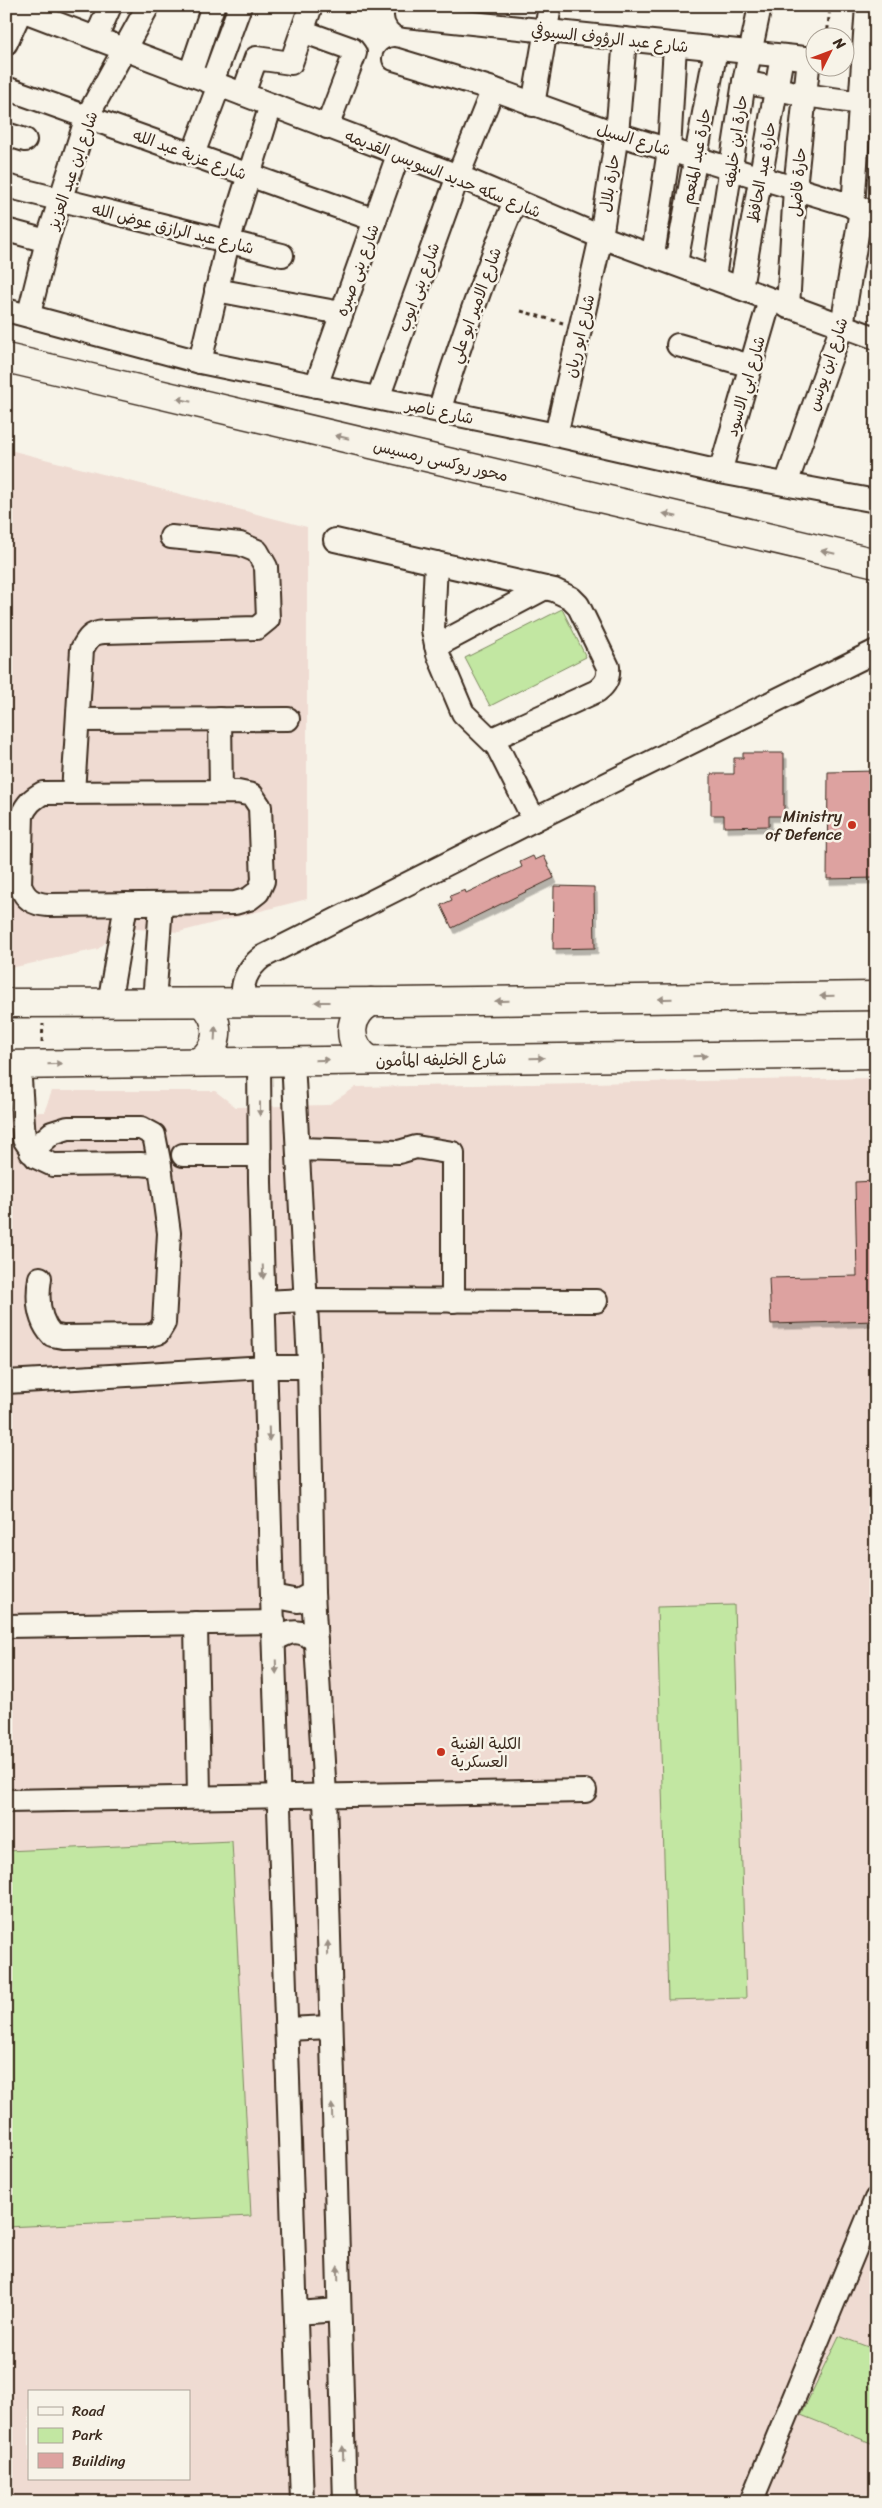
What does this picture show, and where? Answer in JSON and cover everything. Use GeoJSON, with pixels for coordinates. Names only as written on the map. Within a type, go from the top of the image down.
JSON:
{"type":"FeatureCollection","features":[{"type":"Feature","properties":{"kind":"main road","name":"محور روكسى رمسيس"},"geometry":{"type":"LineString","coordinates":[[6,358],[876,563]]}},
{"type":"Feature","properties":{"kind":"main road"},"geometry":{"type":"LineString","coordinates":[[6,1003],[371,1002],[876,996]]}},
{"type":"Feature","properties":{"kind":"main road"},"geometry":{"type":"LineString","coordinates":[[200,1061],[211,1051],[217,1029],[212,1014],[202,1002]]}},
{"type":"Feature","properties":{"kind":"main road"},"geometry":{"type":"LineString","coordinates":[[368,1060],[356,1049],[351,1034],[354,1018],[364,1006],[371,1002]]}},
{"type":"Feature","properties":{"kind":"main road","name":"شارع الخليفه المأمون"},"geometry":{"type":"LineString","coordinates":[[22,1065],[200,1061],[876,1054]]}},
{"type":"Feature","properties":{"kind":"street"},"geometry":{"type":"LineString","coordinates":[[96,38],[110,6]]}},
{"type":"Feature","properties":{"kind":"street","name":"شارع ابن عبد العزيز"},"geometry":{"type":"LineString","coordinates":[[29,314],[47,241],[87,117],[123,48],[148,6]]}},
{"type":"Feature","properties":{"kind":"street"},"geometry":{"type":"LineString","coordinates":[[190,74],[213,6]]}},
{"type":"Feature","properties":{"kind":"street"},"geometry":{"type":"LineString","coordinates":[[193,154],[240,6]]}},
{"type":"Feature","properties":{"kind":"street"},"geometry":{"type":"LineString","coordinates":[[243,94],[255,59],[291,64],[310,6]]}},
{"type":"Feature","properties":{"kind":"street"},"geometry":{"type":"LineString","coordinates":[[533,105],[550,6]]}},
{"type":"Feature","properties":{"kind":"street","name":"حارة ابن خليفه"},"geometry":{"type":"LineString","coordinates":[[714,277],[744,82],[760,6]]}},
{"type":"Feature","properties":{"kind":"street","name":"شارع ابن يونس"},"geometry":{"type":"LineString","coordinates":[[786,484],[842,326],[863,210],[868,104],[861,64],[867,6]]}},
{"type":"Feature","properties":{"kind":"street"},"geometry":{"type":"LineString","coordinates":[[6,43],[19,8]]}},
{"type":"Feature","properties":{"kind":"street","name":"شارع سكه حديد السويس القديمه"},"geometry":{"type":"LineString","coordinates":[[19,8],[398,155],[458,176],[601,237],[876,338]]}},
{"type":"Feature","properties":{"kind":"street","name":"شارع عبد الرؤوف السيوفي"},"geometry":{"type":"LineString","coordinates":[[406,16],[804,58]]}},
{"type":"Feature","properties":{"kind":"street"},"geometry":{"type":"LineString","coordinates":[[302,31],[352,49],[355,53],[326,127]]}},
{"type":"Feature","properties":{"kind":"street","name":"حارة بلال"},"geometry":{"type":"LineString","coordinates":[[601,237],[617,134],[625,39]]}},
{"type":"Feature","properties":{"kind":"street"},"geometry":{"type":"LineString","coordinates":[[653,255],[669,150],[676,45]]}},
{"type":"Feature","properties":{"kind":"street","name":"حارة عبد المنعم"},"geometry":{"type":"LineString","coordinates":[[676,263],[716,49]]}},
{"type":"Feature","properties":{"kind":"street","name":"حارة عبد الحافظ"},"geometry":{"type":"LineString","coordinates":[[741,288],[782,56]]}},
{"type":"Feature","properties":{"kind":"street","name":"شارع السيل"},"geometry":{"type":"LineString","coordinates":[[394,58],[493,89],[617,134],[863,210]]}},
{"type":"Feature","properties":{"kind":"street","name":"حارة فاضل"},"geometry":{"type":"LineString","coordinates":[[779,303],[809,78]]}},
{"type":"Feature","properties":{"kind":"street"},"geometry":{"type":"LineString","coordinates":[[744,82],[806,95],[868,104]]}},
{"type":"Feature","properties":{"kind":"street","name":"شارع عزبة عبد الله"},"geometry":{"type":"LineString","coordinates":[[6,88],[375,220]]}},
{"type":"Feature","properties":{"kind":"street","name":"شارع بنى ايوب"},"geometry":{"type":"LineString","coordinates":[[378,398],[458,176],[493,89]]}},
{"type":"Feature","properties":{"kind":"street"},"geometry":{"type":"LineString","coordinates":[[200,362],[228,242],[271,105]]}},
{"type":"Feature","properties":{"kind":"street","name":"شارع بنى صبره"},"geometry":{"type":"LineString","coordinates":[[316,386],[398,155]]}},
{"type":"Feature","properties":{"kind":"street","name":"شارع عبد الرازق عوض الله"},"geometry":{"type":"LineString","coordinates":[[6,186],[282,256]]}},
{"type":"Feature","properties":{"kind":"street","name":"شارع الامير ابو علي"},"geometry":{"type":"LineString","coordinates":[[439,411],[483,279],[515,201]]}},
{"type":"Feature","properties":{"kind":"street"},"geometry":{"type":"LineString","coordinates":[[6,230],[47,241]]}},
{"type":"Feature","properties":{"kind":"street","name":"شارع ابو ريان"},"geometry":{"type":"LineString","coordinates":[[556,435],[601,237]]}},
{"type":"Feature","properties":{"kind":"street"},"geometry":{"type":"LineString","coordinates":[[216,290],[341,314]]}},
{"type":"Feature","properties":{"kind":"street","name":"شارع ابي الاسود"},"geometry":{"type":"LineString","coordinates":[[720,472],[751,366],[779,303]]}},
{"type":"Feature","properties":{"kind":"street","name":"شارع ناصر"},"geometry":{"type":"LineString","coordinates":[[6,310],[29,314],[200,362],[556,435],[720,472],[876,501]]}},
{"type":"Feature","properties":{"kind":"street"},"geometry":{"type":"LineString","coordinates":[[678,345],[751,366]]}},
{"type":"Feature","properties":{"kind":"street"},"geometry":{"type":"LineString","coordinates":[[73,793],[82,649],[88,637],[95,632],[258,628],[268,619],[266,567],[257,551],[240,544],[170,537]]}},
{"type":"Feature","properties":{"kind":"street"},"geometry":{"type":"LineString","coordinates":[[335,540],[545,588],[563,594],[578,605],[608,667],[605,685],[597,691],[492,739]]}},
{"type":"Feature","properties":{"kind":"street"},"geometry":{"type":"LineString","coordinates":[[436,564],[433,630],[436,646],[463,713],[473,724],[492,739],[534,820]]}},
{"type":"Feature","properties":{"kind":"street"},"geometry":{"type":"LineString","coordinates":[[436,646],[545,588]]}},
{"type":"Feature","properties":{"kind":"street"},"geometry":{"type":"LineString","coordinates":[[243,1002],[242,992],[245,977],[254,964],[262,958],[534,820],[876,652]]}},
{"type":"Feature","properties":{"kind":"street"},"geometry":{"type":"LineString","coordinates":[[220,719],[221,792]]}},
{"type":"Feature","properties":{"kind":"street"},"geometry":{"type":"LineString","coordinates":[[78,720],[288,719]]}},
{"type":"Feature","properties":{"kind":"street"},"geometry":{"type":"LineString","coordinates":[[221,792],[252,795],[260,807],[263,880],[258,892],[249,899],[235,903],[38,904],[30,901],[23,894],[20,885],[22,815],[26,805],[34,798],[43,794],[73,793],[221,792]]}},
{"type":"Feature","properties":{"kind":"street"},"geometry":{"type":"LineString","coordinates":[[109,1004],[126,904]]}},
{"type":"Feature","properties":{"kind":"street"},"geometry":{"type":"LineString","coordinates":[[154,1003],[161,904]]}},
{"type":"Feature","properties":{"kind":"street"},"geometry":{"type":"LineString","coordinates":[[259,1061],[272,1596],[302,2502]]}},
{"type":"Feature","properties":{"kind":"street"},"geometry":{"type":"LineString","coordinates":[[293,1061],[308,1367],[316,1641],[325,1795],[330,2027],[345,2502]]}},
{"type":"Feature","properties":{"kind":"street"},"geometry":{"type":"LineString","coordinates":[[22,1065],[24,1139],[36,1157],[54,1165],[140,1164],[160,1166]]}},
{"type":"Feature","properties":{"kind":"street"},"geometry":{"type":"LineString","coordinates":[[31,1152],[52,1133],[68,1128],[141,1128],[154,1135],[169,1233],[164,1323],[158,1333],[147,1336],[63,1337],[52,1334],[41,1317],[38,1293],[40,1278]]}},
{"type":"Feature","properties":{"kind":"street"},"geometry":{"type":"LineString","coordinates":[[298,1149],[399,1152],[416,1148],[453,1153],[453,1301]]}},
{"type":"Feature","properties":{"kind":"street"},"geometry":{"type":"LineString","coordinates":[[183,1155],[260,1155]]}},
{"type":"Feature","properties":{"kind":"street"},"geometry":{"type":"LineString","coordinates":[[264,1302],[305,1300],[596,1301]]}},
{"type":"Feature","properties":{"kind":"street"},"geometry":{"type":"LineString","coordinates":[[6,1382],[266,1367],[308,1367]]}},
{"type":"Feature","properties":{"kind":"street"},"geometry":{"type":"LineString","coordinates":[[272,1596],[298,1601],[314,1593]]}},
{"type":"Feature","properties":{"kind":"street"},"geometry":{"type":"LineString","coordinates":[[6,1626],[196,1623],[303,1632],[316,1641]]}},
{"type":"Feature","properties":{"kind":"street"},"geometry":{"type":"LineString","coordinates":[[196,1623],[200,1797]]}},
{"type":"Feature","properties":{"kind":"street"},"geometry":{"type":"LineString","coordinates":[[6,1801],[585,1791]]}},
{"type":"Feature","properties":{"kind":"street"},"geometry":{"type":"LineString","coordinates":[[287,2029],[330,2027]]}},
{"type":"Feature","properties":{"kind":"street"},"geometry":{"type":"LineString","coordinates":[[751,2502],[876,2199]]}},
{"type":"Feature","properties":{"kind":"street"},"geometry":{"type":"LineString","coordinates":[[296,2313],[339,2310]]}},
{"type":"Feature","properties":{"kind":"path"},"geometry":{"type":"LineString","coordinates":[[828,28],[830,6]]}},
{"type":"Feature","properties":{"kind":"path"},"geometry":{"type":"LineString","coordinates":[[521,311],[580,328]]}},
{"type":"Feature","properties":{"kind":"path"},"geometry":{"type":"LineString","coordinates":[[22,1065],[43,1003]]}},
{"type":"Feature","properties":{"kind":"shaded area"},"geometry":{"type":"Polygon","coordinates":[[[6,449],[307,527],[307,899],[179,932],[122,928],[98,949],[6,969],[6,449]]]}},
{"type":"Feature","properties":{"kind":"shaded area","name":"الكلية الفنية العسكرية"},"geometry":{"type":"Polygon","coordinates":[[[876,1078],[876,2502],[6,2502],[6,1103],[10,1112],[44,1112],[52,1091],[215,1091],[236,1107],[328,1105],[356,1087],[876,1078]]]}},
{"type":"Feature","properties":{"kind":"green space"},"geometry":{"type":"Polygon","coordinates":[[[562,609],[586,657],[490,706],[465,658],[562,609]]]}},
{"type":"Feature","properties":{"kind":"green space"},"geometry":{"type":"Polygon","coordinates":[[[734,1605],[746,1998],[668,2000],[657,1607],[734,1605]]]}},
{"type":"Feature","properties":{"kind":"green space"},"geometry":{"type":"Polygon","coordinates":[[[232,1841],[251,2216],[6,2227],[6,1851],[232,1841]]]}},
{"type":"Feature","properties":{"kind":"green space"},"geometry":{"type":"Polygon","coordinates":[[[839,2336],[876,2350],[876,2445],[801,2415],[839,2336]]]}},
{"type":"Feature","properties":{"kind":"building"},"geometry":{"type":"Polygon","coordinates":[[[743,753],[784,753],[784,816],[769,816],[769,826],[724,827],[724,815],[711,815],[711,774],[734,774],[734,758],[743,758],[743,753]]]}},
{"type":"Feature","properties":{"kind":"building","name":"Ministry of Defence"},"geometry":{"type":"Polygon","coordinates":[[[876,771],[876,878],[827,879],[828,772],[876,771]]]}},
{"type":"Feature","properties":{"kind":"building"},"geometry":{"type":"Polygon","coordinates":[[[533,856],[535,860],[544,856],[554,878],[452,928],[441,905],[452,900],[450,896],[465,890],[466,893],[522,867],[520,862],[533,856]]]}},
{"type":"Feature","properties":{"kind":"building"},"geometry":{"type":"Polygon","coordinates":[[[554,886],[594,887],[595,948],[553,949],[554,886]]]}},
{"type":"Feature","properties":{"kind":"building"},"geometry":{"type":"Polygon","coordinates":[[[876,1181],[876,1321],[771,1324],[769,1278],[857,1276],[855,1182],[876,1181]]]}},
{"type":"Feature","properties":{"kind":"place","name":"Ministry of Defence"},"geometry":{"type":"Point","coordinates":[852,825]}},
{"type":"Feature","properties":{"kind":"place","name":"الكلية الفنية العسكرية"},"geometry":{"type":"Point","coordinates":[441,1752]}}]}
